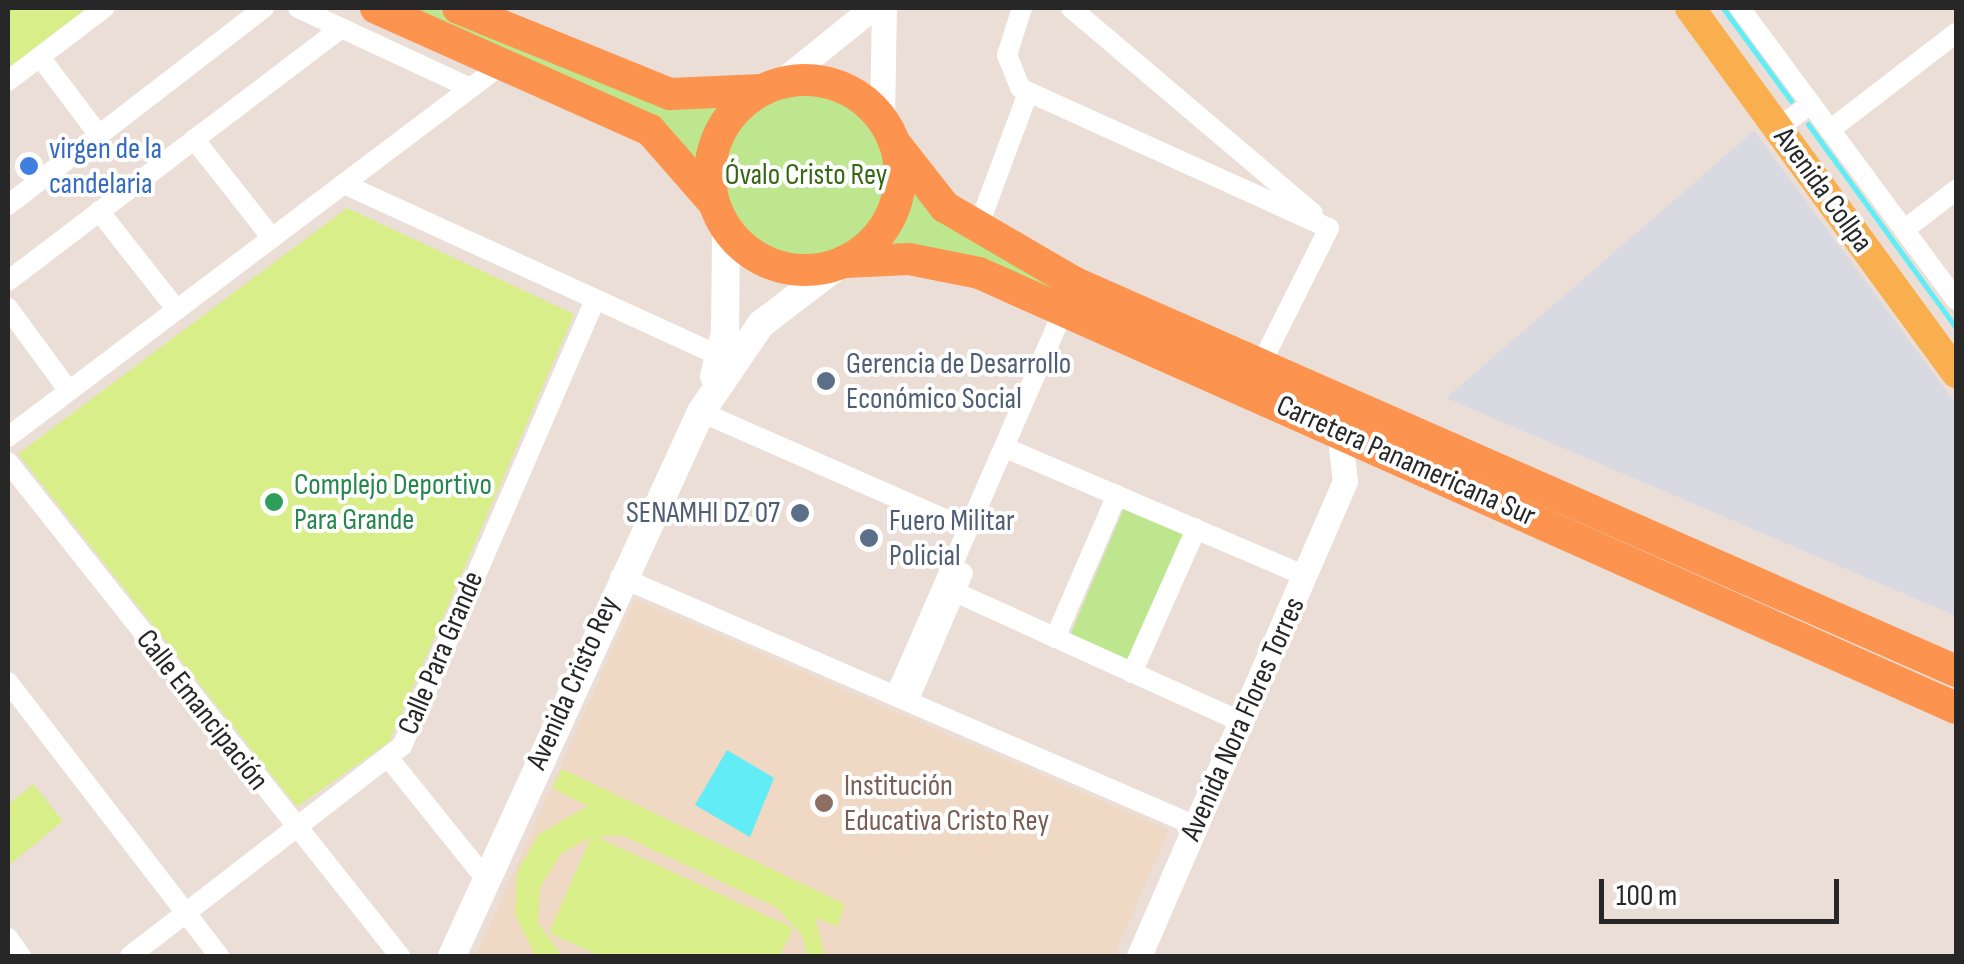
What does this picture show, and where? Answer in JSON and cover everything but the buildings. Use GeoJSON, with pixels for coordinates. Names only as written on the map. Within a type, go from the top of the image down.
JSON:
{"type":"FeatureCollection","features":[{"type":"Feature","properties":{"kind":"highway"},"geometry":{"type":"LineString","coordinates":[[376,8],[650,130],[720,216],[775,266],[841,264],[882,232],[896,204],[888,131],[844,88],[771,86],[670,94],[458,8]]}},
{"type":"Feature","properties":{"kind":"highway"},"geometry":{"type":"LineString","coordinates":[[720,216],[718,137],[771,86]]}},
{"type":"Feature","properties":{"kind":"highway","name":"Carretera Panamericana Sur"},"geometry":{"type":"LineString","coordinates":[[888,131],[928,189],[977,230],[1261,364],[1467,472],[1956,708]]}},
{"type":"Feature","properties":{"kind":"highway","name":"Carretera Panamericana Sur"},"geometry":{"type":"LineString","coordinates":[[841,264],[955,266],[1404,460],[1467,472],[1956,671]]}},
{"type":"Feature","properties":{"kind":"main road","name":"Avenida Collpa"},"geometry":{"type":"LineString","coordinates":[[1690,8],[1956,373]]}},
{"type":"Feature","properties":{"kind":"main road","name":"Avenida Cristo Rey"},"geometry":{"type":"LineString","coordinates":[[702,412],[720,356],[720,216]]}},
{"type":"Feature","properties":{"kind":"main road","name":"Avenida Cristo Rey"},"geometry":{"type":"LineString","coordinates":[[452,956],[620,577],[702,412],[761,324],[841,264]]}},
{"type":"Feature","properties":{"kind":"street"},"geometry":{"type":"LineString","coordinates":[[8,81],[104,8]]}},
{"type":"Feature","properties":{"kind":"street"},"geometry":{"type":"LineString","coordinates":[[8,205],[264,8]]}},
{"type":"Feature","properties":{"kind":"street"},"geometry":{"type":"LineString","coordinates":[[298,8],[470,88]]}},
{"type":"Feature","properties":{"kind":"street"},"geometry":{"type":"LineString","coordinates":[[771,86],[872,8]]}},
{"type":"Feature","properties":{"kind":"street"},"geometry":{"type":"LineString","coordinates":[[884,8],[888,131]]}},
{"type":"Feature","properties":{"kind":"street"},"geometry":{"type":"LineString","coordinates":[[1022,8],[1007,55],[1028,93],[1329,228]]}},
{"type":"Feature","properties":{"kind":"street"},"geometry":{"type":"LineString","coordinates":[[1071,8],[1329,228]]}},
{"type":"Feature","properties":{"kind":"street"},"geometry":{"type":"LineString","coordinates":[[1740,8],[1956,300]]}},
{"type":"Feature","properties":{"kind":"street"},"geometry":{"type":"LineString","coordinates":[[8,280],[341,28]]}},
{"type":"Feature","properties":{"kind":"street"},"geometry":{"type":"LineString","coordinates":[[1830,130],[1956,33]]}},
{"type":"Feature","properties":{"kind":"street"},"geometry":{"type":"LineString","coordinates":[[40,57],[99,135]]}},
{"type":"Feature","properties":{"kind":"street"},"geometry":{"type":"LineString","coordinates":[[8,437],[504,63]]}},
{"type":"Feature","properties":{"kind":"street"},"geometry":{"type":"LineString","coordinates":[[977,230],[1028,93]]}},
{"type":"Feature","properties":{"kind":"street"},"geometry":{"type":"LineString","coordinates":[[1778,128],[1811,104]]}},
{"type":"Feature","properties":{"kind":"street"},"geometry":{"type":"LineString","coordinates":[[194,139],[272,238]]}},
{"type":"Feature","properties":{"kind":"street"},"geometry":{"type":"LineString","coordinates":[[344,184],[720,356]]}},
{"type":"Feature","properties":{"kind":"street"},"geometry":{"type":"LineString","coordinates":[[1904,230],[1956,190]]}},
{"type":"Feature","properties":{"kind":"street"},"geometry":{"type":"LineString","coordinates":[[99,211],[177,310]]}},
{"type":"Feature","properties":{"kind":"street"},"geometry":{"type":"LineString","coordinates":[[1261,364],[1329,228]]}},
{"type":"Feature","properties":{"kind":"street","name":"Calle Para Grande"},"geometry":{"type":"LineString","coordinates":[[130,956],[390,761],[594,300]]}},
{"type":"Feature","properties":{"kind":"street"},"geometry":{"type":"LineString","coordinates":[[8,308],[69,391]]}},
{"type":"Feature","properties":{"kind":"street"},"geometry":{"type":"LineString","coordinates":[[902,697],[955,592],[1015,452],[1068,312]]}},
{"type":"Feature","properties":{"kind":"street"},"geometry":{"type":"LineString","coordinates":[[902,697],[967,529],[1068,312]]}},
{"type":"Feature","properties":{"kind":"street"},"geometry":{"type":"LineString","coordinates":[[702,412],[967,529]]}},
{"type":"Feature","properties":{"kind":"street","name":"Avenida Nora Flores Torres"},"geometry":{"type":"LineString","coordinates":[[1139,956],[1345,480],[1339,431]]}},
{"type":"Feature","properties":{"kind":"street"},"geometry":{"type":"LineString","coordinates":[[1015,452],[1306,576]]}},
{"type":"Feature","properties":{"kind":"street"},"geometry":{"type":"LineString","coordinates":[[1345,480],[1404,460]]}},
{"type":"Feature","properties":{"kind":"street","name":"Calle Emancipación"},"geometry":{"type":"LineString","coordinates":[[8,462],[400,956]]}},
{"type":"Feature","properties":{"kind":"street"},"geometry":{"type":"LineString","coordinates":[[1056,638],[1116,495]]}},
{"type":"Feature","properties":{"kind":"street"},"geometry":{"type":"LineString","coordinates":[[1132,672],[1196,529]]}},
{"type":"Feature","properties":{"kind":"street"},"geometry":{"type":"LineString","coordinates":[[620,577],[1196,826]]}},
{"type":"Feature","properties":{"kind":"street"},"geometry":{"type":"LineString","coordinates":[[955,592],[1242,722]]}},
{"type":"Feature","properties":{"kind":"street"},"geometry":{"type":"LineString","coordinates":[[8,682],[16,709],[219,956]]}},
{"type":"Feature","properties":{"kind":"street"},"geometry":{"type":"LineString","coordinates":[[390,761],[486,879]]}},
{"type":"Feature","properties":{"kind":"street"},"geometry":{"type":"LineString","coordinates":[[8,938],[21,956]]}},
{"type":"Feature","properties":{"kind":"shaded area"},"geometry":{"type":"Polygon","coordinates":[[[1754,131],[1956,404],[1956,616],[1446,398],[1754,131]]]}},
{"type":"Feature","properties":{"kind":"shaded area","name":"Institución Educativa Cristo Rey"},"geometry":{"type":"Polygon","coordinates":[[[635,599],[1169,830],[1114,956],[476,956],[635,599]]]}},
{"type":"Feature","properties":{"kind":"green space"},"geometry":{"type":"Polygon","coordinates":[[[8,8],[87,8],[8,68],[8,8]]]}},
{"type":"Feature","properties":{"kind":"green space"},"geometry":{"type":"Polygon","coordinates":[[[400,8],[434,8],[557,61],[724,107],[700,168],[400,8]]]}},
{"type":"Feature","properties":{"kind":"green space","name":"Óvalo Cristo Rey"},"geometry":{"type":"Polygon","coordinates":[[[806,87],[840,94],[868,113],[887,141],[894,175],[887,209],[868,237],[840,256],[806,263],[772,256],[744,237],[725,209],[718,175],[725,141],[744,113],[772,94],[806,87]]]}},
{"type":"Feature","properties":{"kind":"green space"},"geometry":{"type":"Polygon","coordinates":[[[908,177],[923,199],[1459,452],[878,252],[902,212],[908,177]]]}},
{"type":"Feature","properties":{"kind":"green space","name":"Complejo Deportivo Para Grande"},"geometry":{"type":"Polygon","coordinates":[[[347,208],[574,314],[389,742],[297,807],[18,454],[347,208]]]}},
{"type":"Feature","properties":{"kind":"green space"},"geometry":{"type":"Polygon","coordinates":[[[1124,508],[1185,534],[1131,661],[1070,635],[1124,508]]]}},
{"type":"Feature","properties":{"kind":"green space"},"geometry":{"type":"Polygon","coordinates":[[[562,769],[845,904],[837,927],[815,917],[825,956],[807,956],[802,935],[776,907],[621,835],[597,837],[793,928],[780,956],[600,956],[549,933],[591,837],[562,853],[540,887],[538,923],[562,956],[535,956],[515,914],[517,872],[539,834],[588,806],[552,788],[562,769]]]}},
{"type":"Feature","properties":{"kind":"green space"},"geometry":{"type":"Polygon","coordinates":[[[33,784],[63,821],[8,866],[8,805],[33,784]]]}},
{"type":"Feature","properties":{"kind":"water"},"geometry":{"type":"Polygon","coordinates":[[[727,750],[774,778],[750,837],[695,805],[727,750]]]}},
{"type":"Feature","properties":{"kind":"waterway"},"geometry":{"type":"LineString","coordinates":[[1723,8],[1791,101]]}},
{"type":"Feature","properties":{"kind":"waterway"},"geometry":{"type":"LineString","coordinates":[[1808,124],[1956,328]]}},
{"type":"Feature","properties":{"kind":"place","name":"virgen de la candelaria"},"geometry":{"type":"Point","coordinates":[29,166]}},
{"type":"Feature","properties":{"kind":"place","name":"Gerencia de Desarrollo Económico Social"},"geometry":{"type":"Point","coordinates":[826,381]}},
{"type":"Feature","properties":{"kind":"place","name":"Complejo Deportivo Para Grande"},"geometry":{"type":"Point","coordinates":[274,502]}},
{"type":"Feature","properties":{"kind":"place","name":"SENAMHI DZ 07"},"geometry":{"type":"Point","coordinates":[800,513]}},
{"type":"Feature","properties":{"kind":"place","name":"Fuero Militar Policial"},"geometry":{"type":"Point","coordinates":[869,538]}},
{"type":"Feature","properties":{"kind":"place","name":"Institución Educativa Cristo Rey"},"geometry":{"type":"Point","coordinates":[824,803]}}]}
